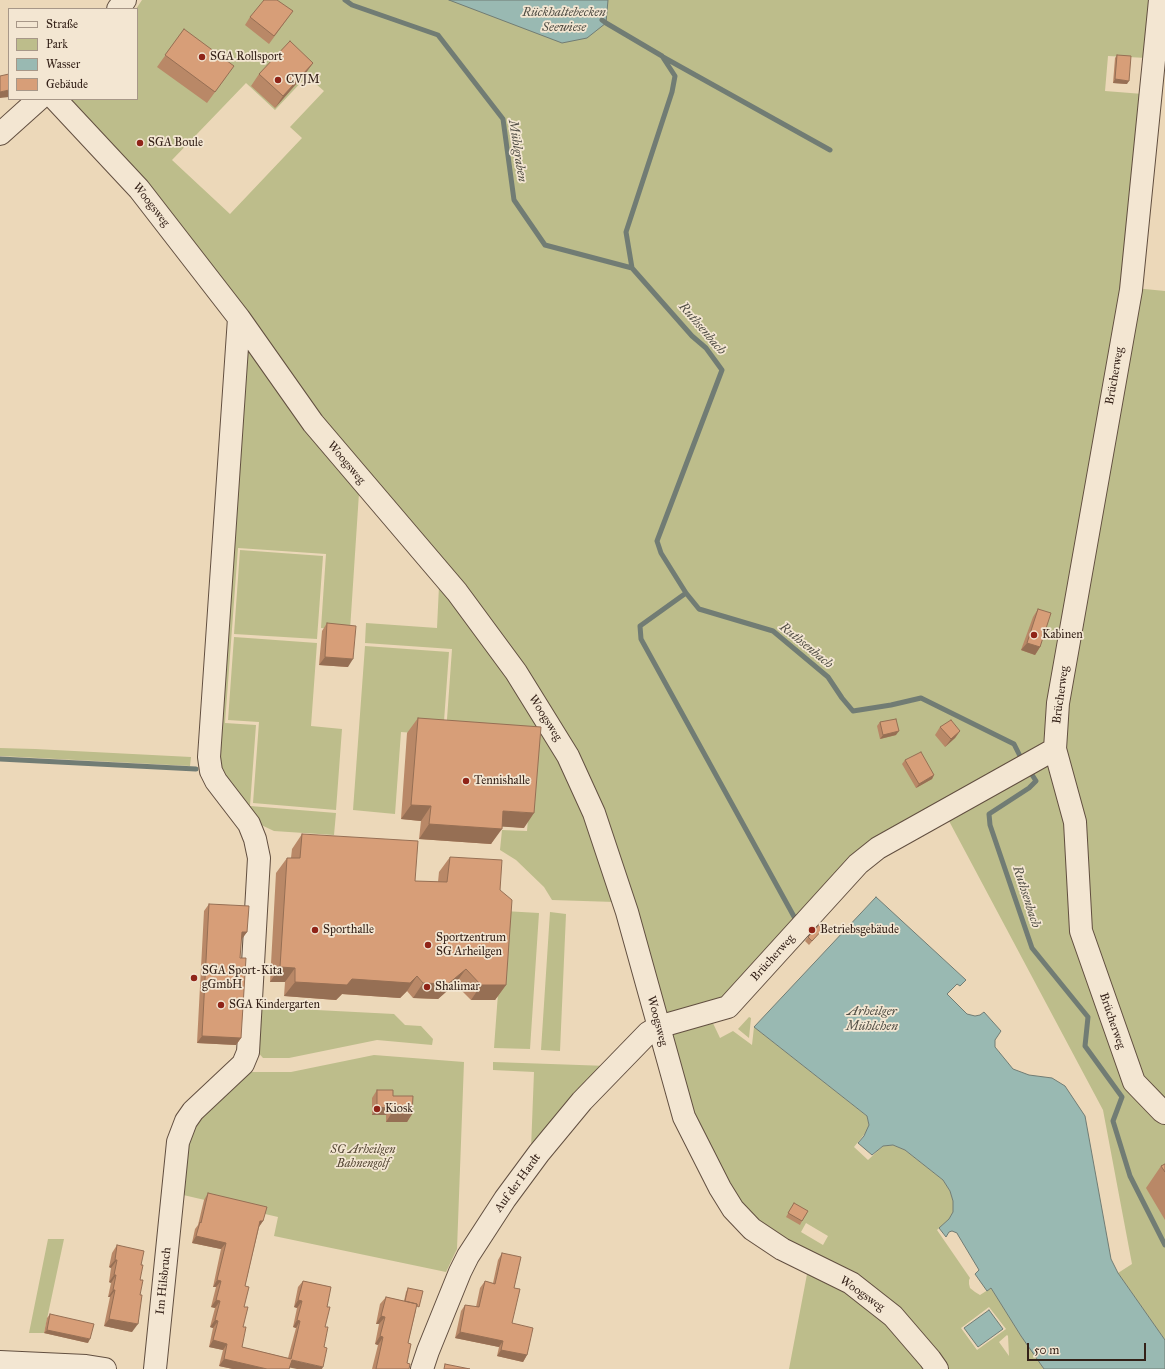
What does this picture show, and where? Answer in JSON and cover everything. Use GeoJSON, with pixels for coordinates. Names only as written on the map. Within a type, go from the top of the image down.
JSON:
{"type":"FeatureCollection","features":[{"type":"Feature","properties":{"kind":"street"},"geometry":{"type":"LineString","coordinates":[[119,8],[125,0]]}},
{"type":"Feature","properties":{"kind":"street","name":"Brücherweg"},"geometry":{"type":"LineString","coordinates":[[1160,0],[1131,290],[1049,752],[1075,822],[1081,931],[1134,1082],[1165,1113]]}},
{"type":"Feature","properties":{"kind":"street"},"geometry":{"type":"LineString","coordinates":[[0,134],[38,100]]}},
{"type":"Feature","properties":{"kind":"street","name":"Woogsweg"},"geometry":{"type":"LineString","coordinates":[[55,100],[134,184],[239,318],[313,423],[457,592],[516,672],[568,756],[594,813],[627,912],[684,1117],[732,1209],[752,1229],[782,1249],[851,1283],[893,1316],[937,1369]]}},
{"type":"Feature","properties":{"kind":"street","name":"Im Hilsbruch"},"geometry":{"type":"LineString","coordinates":[[155,1369],[178,1142],[186,1121],[192,1111],[243,1064],[248,1052],[259,858],[255,839],[249,824],[216,781],[211,771],[209,757],[239,318]]}},
{"type":"Feature","properties":{"kind":"street","name":"Brücherweg"},"geometry":{"type":"LineString","coordinates":[[658,1027],[728,1006],[858,864],[878,848],[1049,752]]}},
{"type":"Feature","properties":{"kind":"street","name":"Auf der Hardt"},"geometry":{"type":"LineString","coordinates":[[422,1369],[460,1272],[468,1256],[504,1199],[539,1153],[582,1101],[648,1034],[658,1027]]}},
{"type":"Feature","properties":{"kind":"street"},"geometry":{"type":"LineString","coordinates":[[0,1362],[86,1366],[105,1369]]}},
{"type":"Feature","properties":{"kind":"green space"},"geometry":{"type":"Polygon","coordinates":[[[142,0],[1153,0],[1147,58],[1108,56],[1105,91],[1143,94],[1124,287],[1165,291],[1165,1340],[1118,1273],[1132,1264],[1103,1110],[941,806],[875,843],[731,998],[665,1018],[602,812],[386,497],[68,100],[138,100],[138,8],[137,8],[142,0]],[[307,76],[275,110],[246,83],[172,160],[230,214],[302,138],[290,127],[324,91],[307,76]]]}},
{"type":"Feature","properties":{"kind":"green space"},"geometry":{"type":"Polygon","coordinates":[[[244,344],[359,493],[350,630],[321,628],[326,554],[238,548],[225,723],[256,725],[250,806],[336,813],[334,835],[274,831],[259,824],[217,769],[244,344]]]}},
{"type":"Feature","properties":{"kind":"green space"},"geometry":{"type":"Polygon","coordinates":[[[240,550],[323,556],[317,639],[234,634],[240,550]]]}},
{"type":"Feature","properties":{"kind":"green space"},"geometry":{"type":"Polygon","coordinates":[[[439,586],[510,675],[561,759],[587,818],[615,902],[552,900],[544,887],[516,860],[500,850],[502,830],[527,831],[534,740],[446,733],[452,649],[365,643],[366,623],[437,628],[439,586]]]}},
{"type":"Feature","properties":{"kind":"green space"},"geometry":{"type":"Polygon","coordinates":[[[234,637],[317,643],[311,726],[342,729],[336,810],[253,803],[259,722],[228,720],[234,637]]]}},
{"type":"Feature","properties":{"kind":"green space"},"geometry":{"type":"Polygon","coordinates":[[[365,646],[449,652],[443,735],[401,732],[395,814],[353,810],[365,646]]]}},
{"type":"Feature","properties":{"kind":"green space"},"geometry":{"type":"Polygon","coordinates":[[[0,748],[191,757],[190,766],[0,756],[0,748]]]}},
{"type":"Feature","properties":{"kind":"green space"},"geometry":{"type":"Polygon","coordinates":[[[504,911],[539,913],[530,1049],[494,1048],[504,911]]]}},
{"type":"Feature","properties":{"kind":"green space"},"geometry":{"type":"Polygon","coordinates":[[[550,912],[566,914],[560,1051],[541,1050],[550,912]]]}},
{"type":"Feature","properties":{"kind":"green space"},"geometry":{"type":"Polygon","coordinates":[[[258,1007],[394,1014],[405,1025],[421,1026],[433,1039],[432,1045],[377,1040],[289,1058],[263,1058],[256,1050],[258,1007]]]}},
{"type":"Feature","properties":{"kind":"green space"},"geometry":{"type":"Polygon","coordinates":[[[749,1017],[751,1018],[749,1038],[738,1029],[749,1017]]]}},
{"type":"Feature","properties":{"kind":"green space"},"geometry":{"type":"Polygon","coordinates":[[[711,1019],[720,1038],[733,1031],[752,1045],[754,1027],[867,1116],[869,1125],[867,1131],[854,1147],[868,1160],[883,1146],[893,1145],[905,1150],[943,1180],[950,1191],[953,1201],[953,1212],[949,1219],[937,1230],[970,1278],[970,1288],[980,1295],[991,1288],[1044,1369],[789,1369],[808,1269],[784,1241],[740,1206],[690,1113],[669,1031],[711,1019]],[[806,1223],[801,1232],[823,1245],[828,1236],[806,1223]],[[989,1307],[961,1328],[977,1350],[1006,1329],[989,1307]],[[1007,1335],[999,1342],[1009,1356],[1008,1336],[1007,1335]]]}},
{"type":"Feature","properties":{"kind":"green space","name":"SG Arheilgen Bahnengolf"},"geometry":{"type":"Polygon","coordinates":[[[374,1055],[464,1062],[457,1249],[446,1272],[274,1236],[278,1217],[179,1194],[193,1124],[246,1072],[291,1072],[374,1055]]]}},
{"type":"Feature","properties":{"kind":"green space"},"geometry":{"type":"Polygon","coordinates":[[[493,1062],[608,1066],[531,1149],[534,1072],[493,1070],[493,1062]]]}},
{"type":"Feature","properties":{"kind":"green space"},"geometry":{"type":"Polygon","coordinates":[[[48,1239],[64,1239],[44,1333],[29,1333],[48,1239]]]}},
{"type":"Feature","properties":{"kind":"water","name":"Rückhaltebecken Seewiese"},"geometry":{"type":"Polygon","coordinates":[[[449,0],[608,0],[606,23],[587,38],[562,43],[449,0]]]}},
{"type":"Feature","properties":{"kind":"water","name":"Arheilger Mühlchen"},"geometry":{"type":"Polygon","coordinates":[[[876,897],[966,980],[960,986],[957,984],[947,994],[967,1014],[975,1016],[984,1012],[1001,1031],[995,1040],[995,1047],[1013,1069],[1029,1075],[1052,1078],[1065,1086],[1085,1116],[1111,1259],[1118,1273],[1165,1340],[1165,1369],[1044,1369],[991,1288],[987,1291],[975,1274],[979,1270],[957,1233],[952,1231],[949,1232],[946,1237],[939,1228],[949,1219],[953,1212],[953,1201],[950,1191],[943,1180],[905,1150],[893,1145],[883,1146],[872,1155],[858,1143],[864,1136],[869,1125],[867,1116],[754,1027],[876,897]]]}},
{"type":"Feature","properties":{"kind":"water"},"geometry":{"type":"Polygon","coordinates":[[[989,1310],[1003,1329],[978,1347],[964,1328],[989,1310]]]}},
{"type":"Feature","properties":{"kind":"building"},"geometry":{"type":"Polygon","coordinates":[[[264,0],[277,0],[293,11],[274,36],[250,17],[264,0]]]}},
{"type":"Feature","properties":{"kind":"building"},"geometry":{"type":"Polygon","coordinates":[[[184,29],[234,66],[215,92],[165,55],[184,29]]]}},
{"type":"Feature","properties":{"kind":"building","name":"CVJM"},"geometry":{"type":"Polygon","coordinates":[[[290,41],[313,63],[283,96],[259,74],[290,41]]]}},
{"type":"Feature","properties":{"kind":"building"},"geometry":{"type":"Polygon","coordinates":[[[1117,55],[1131,56],[1129,81],[1115,79],[1117,55]]]}},
{"type":"Feature","properties":{"kind":"building"},"geometry":{"type":"Polygon","coordinates":[[[8,74],[8,90],[0,92],[0,76],[8,74]]]}},
{"type":"Feature","properties":{"kind":"building"},"geometry":{"type":"Polygon","coordinates":[[[1038,609],[1051,613],[1040,647],[1027,643],[1038,609]]]}},
{"type":"Feature","properties":{"kind":"building"},"geometry":{"type":"Polygon","coordinates":[[[327,623],[356,626],[353,659],[325,657],[327,623]]]}},
{"type":"Feature","properties":{"kind":"building","name":"Tennishalle"},"geometry":{"type":"Polygon","coordinates":[[[418,718],[541,727],[534,813],[503,811],[502,829],[429,824],[431,806],[411,805],[418,718]]]}},
{"type":"Feature","properties":{"kind":"building"},"geometry":{"type":"Polygon","coordinates":[[[896,719],[899,731],[883,735],[880,722],[896,719]]]}},
{"type":"Feature","properties":{"kind":"building"},"geometry":{"type":"Polygon","coordinates":[[[951,720],[960,731],[951,739],[940,727],[951,720]]]}},
{"type":"Feature","properties":{"kind":"building"},"geometry":{"type":"Polygon","coordinates":[[[921,752],[934,775],[919,784],[905,760],[921,752]]]}},
{"type":"Feature","properties":{"kind":"building"},"geometry":{"type":"Polygon","coordinates":[[[302,834],[418,841],[415,881],[447,882],[450,857],[502,860],[500,890],[512,900],[506,985],[481,985],[466,969],[448,984],[423,983],[417,976],[410,983],[352,979],[347,985],[295,982],[295,968],[280,967],[287,858],[300,858],[302,834]]]}},
{"type":"Feature","properties":{"kind":"building","name":"SGA Kindergarten"},"geometry":{"type":"Polygon","coordinates":[[[209,904],[249,906],[247,932],[242,932],[240,958],[246,958],[241,1038],[202,1036],[209,904]]]}},
{"type":"Feature","properties":{"kind":"building"},"geometry":{"type":"Polygon","coordinates":[[[820,924],[824,928],[812,941],[808,937],[820,924]]]}},
{"type":"Feature","properties":{"kind":"building"},"geometry":{"type":"Polygon","coordinates":[[[377,1090],[393,1090],[393,1096],[413,1096],[412,1114],[391,1114],[391,1108],[377,1107],[377,1090]]]}},
{"type":"Feature","properties":{"kind":"building"},"geometry":{"type":"Polygon","coordinates":[[[1165,1164],[1165,1172],[1161,1166],[1165,1164]]]}},
{"type":"Feature","properties":{"kind":"building"},"geometry":{"type":"Polygon","coordinates":[[[208,1193],[267,1207],[263,1221],[260,1221],[245,1286],[249,1287],[244,1307],[248,1307],[243,1327],[246,1327],[242,1347],[291,1359],[300,1321],[297,1320],[302,1301],[298,1300],[303,1281],[331,1287],[327,1307],[330,1307],[325,1327],[328,1327],[324,1347],[327,1348],[323,1367],[292,1360],[289,1369],[267,1369],[224,1359],[227,1344],[213,1340],[218,1321],[215,1320],[220,1301],[216,1300],[221,1281],[217,1280],[226,1243],[196,1236],[200,1222],[201,1223],[208,1193]]]}},
{"type":"Feature","properties":{"kind":"building"},"geometry":{"type":"Polygon","coordinates":[[[794,1203],[808,1211],[802,1221],[788,1213],[794,1203]]]}},
{"type":"Feature","properties":{"kind":"building"},"geometry":{"type":"Polygon","coordinates":[[[117,1245],[144,1251],[141,1265],[143,1265],[140,1280],[143,1280],[140,1295],[142,1295],[138,1324],[109,1319],[115,1290],[113,1290],[116,1275],[114,1275],[117,1260],[115,1260],[117,1245]]]}},
{"type":"Feature","properties":{"kind":"building"},"geometry":{"type":"Polygon","coordinates":[[[502,1253],[521,1257],[514,1288],[520,1289],[512,1323],[533,1328],[527,1355],[501,1350],[503,1341],[460,1332],[465,1305],[479,1307],[485,1281],[495,1284],[502,1253]]]}},
{"type":"Feature","properties":{"kind":"building"},"geometry":{"type":"Polygon","coordinates":[[[408,1288],[423,1291],[419,1307],[417,1304],[405,1301],[408,1288]]]}},
{"type":"Feature","properties":{"kind":"building"},"geometry":{"type":"Polygon","coordinates":[[[386,1297],[417,1304],[408,1343],[411,1344],[407,1363],[410,1364],[409,1369],[376,1369],[383,1337],[380,1336],[385,1317],[381,1316],[386,1297]]]}},
{"type":"Feature","properties":{"kind":"building"},"geometry":{"type":"Polygon","coordinates":[[[50,1314],[94,1324],[90,1339],[47,1330],[50,1314]]]}},
{"type":"Feature","properties":{"kind":"building"},"geometry":{"type":"Polygon","coordinates":[[[445,1364],[470,1369],[444,1369],[445,1364]]]}},
{"type":"Feature","properties":{"kind":"waterway","name":"Mühlgraben"},"geometry":{"type":"LineString","coordinates":[[345,0],[352,5],[438,35],[503,119],[514,200],[545,245],[632,268]]}},
{"type":"Feature","properties":{"kind":"waterway","name":"Ruthsenbach"},"geometry":{"type":"LineString","coordinates":[[602,20],[662,56],[675,76],[672,92],[626,232],[632,268],[692,336],[706,348],[722,370],[657,541],[661,553],[686,593],[699,609],[773,631],[828,677],[853,711],[891,705],[921,698],[1014,744],[1023,762]]}},
{"type":"Feature","properties":{"kind":"waterway"},"geometry":{"type":"LineString","coordinates":[[663,57],[830,150]]}},
{"type":"Feature","properties":{"kind":"waterway"},"geometry":{"type":"LineString","coordinates":[[686,593],[640,626],[641,639],[797,922]]}},
{"type":"Feature","properties":{"kind":"waterway"},"geometry":{"type":"LineString","coordinates":[[0,759],[196,769]]}},
{"type":"Feature","properties":{"kind":"waterway","name":"Ruthsenbach"},"geometry":{"type":"LineString","coordinates":[[1029,770],[1036,781],[1029,788],[989,814],[990,825],[1032,948],[1088,1017],[1085,1046],[1122,1097],[1113,1121],[1130,1176],[1165,1245]]}},
{"type":"Feature","properties":{"kind":"place","name":"SGA Rollsport"},"geometry":{"type":"Point","coordinates":[202,57]}},
{"type":"Feature","properties":{"kind":"place","name":"CVJM"},"geometry":{"type":"Point","coordinates":[278,80]}},
{"type":"Feature","properties":{"kind":"place","name":"SGA Boule"},"geometry":{"type":"Point","coordinates":[140,143]}},
{"type":"Feature","properties":{"kind":"place","name":"Kabinen"},"geometry":{"type":"Point","coordinates":[1034,635]}},
{"type":"Feature","properties":{"kind":"place","name":"Tennishalle"},"geometry":{"type":"Point","coordinates":[466,781]}},
{"type":"Feature","properties":{"kind":"place","name":"Sporthalle"},"geometry":{"type":"Point","coordinates":[315,930]}},
{"type":"Feature","properties":{"kind":"place","name":"Betriebsgebäude"},"geometry":{"type":"Point","coordinates":[812,930]}},
{"type":"Feature","properties":{"kind":"place","name":"Sportzentrum SG Arheilgen"},"geometry":{"type":"Point","coordinates":[428,945]}},
{"type":"Feature","properties":{"kind":"place","name":"SGA Sport-Kita gGmbH"},"geometry":{"type":"Point","coordinates":[194,978]}},
{"type":"Feature","properties":{"kind":"place","name":"Shalimar"},"geometry":{"type":"Point","coordinates":[427,987]}},
{"type":"Feature","properties":{"kind":"place","name":"SGA Kindergarten"},"geometry":{"type":"Point","coordinates":[221,1005]}},
{"type":"Feature","properties":{"kind":"place","name":"Kiosk"},"geometry":{"type":"Point","coordinates":[377,1109]}}]}
